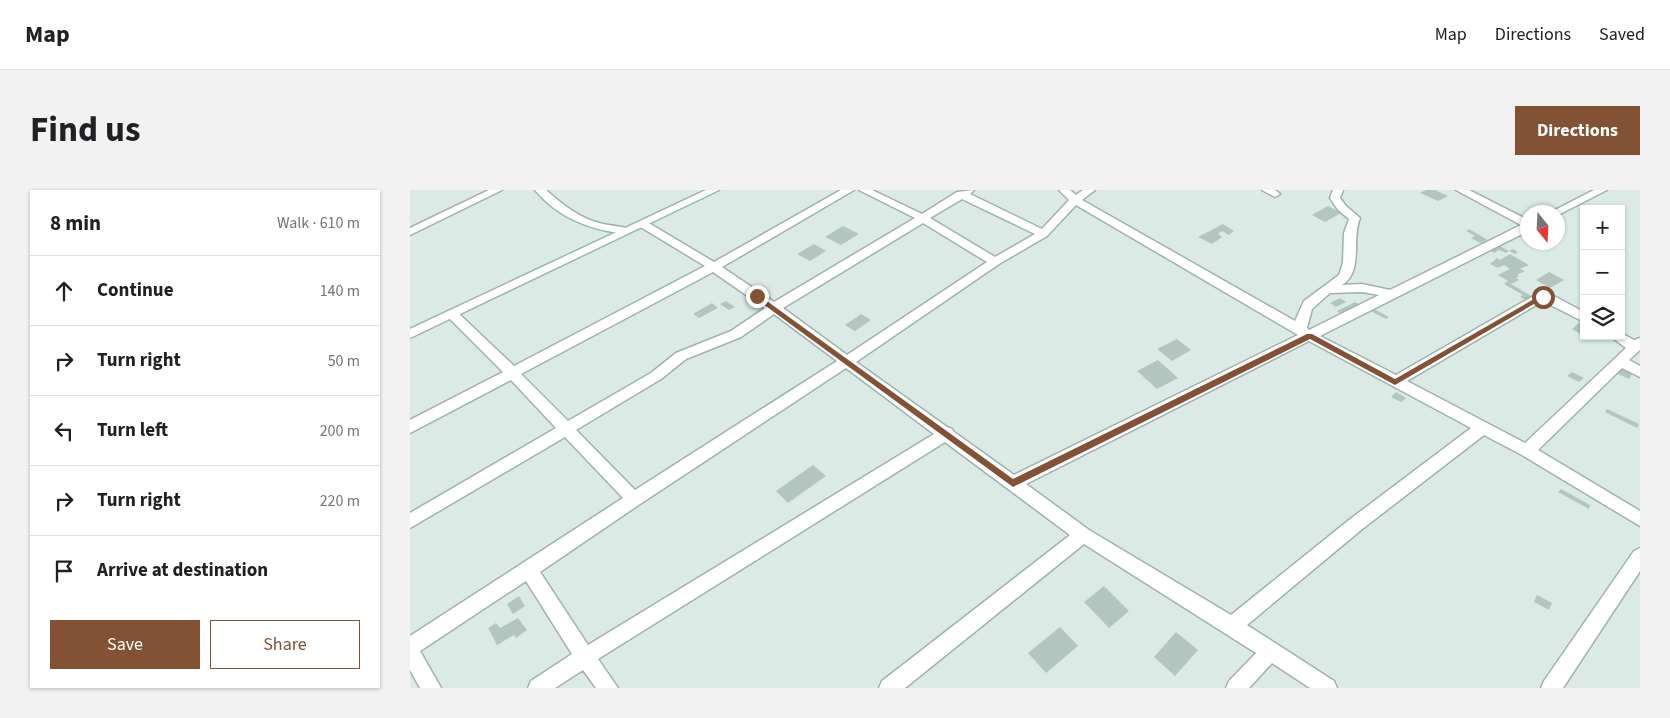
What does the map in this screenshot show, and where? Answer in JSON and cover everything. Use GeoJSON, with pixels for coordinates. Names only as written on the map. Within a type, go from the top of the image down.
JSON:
{"type":"FeatureCollection","features":[{"type":"Feature","properties":{"kind":"street"},"geometry":{"type":"LineString","coordinates":[[410,232],[497,190]]}},
{"type":"Feature","properties":{"kind":"street"},"geometry":{"type":"LineString","coordinates":[[540,190],[561,210],[592,226],[626,231]]}},
{"type":"Feature","properties":{"kind":"street"},"geometry":{"type":"LineString","coordinates":[[410,334],[714,190]]}},
{"type":"Feature","properties":{"kind":"street"},"geometry":{"type":"LineString","coordinates":[[410,427],[713,267],[849,190]]}},
{"type":"Feature","properties":{"kind":"street"},"geometry":{"type":"LineString","coordinates":[[864,190],[921,217],[995,262]]}},
{"type":"Feature","properties":{"kind":"street"},"geometry":{"type":"LineString","coordinates":[[1064,190],[1075,200],[1305,333],[1526,451],[1640,519]]}},
{"type":"Feature","properties":{"kind":"street"},"geometry":{"type":"LineString","coordinates":[[410,647],[846,362],[995,262],[1043,234],[1075,200],[1090,190]]}},
{"type":"Feature","properties":{"kind":"street"},"geometry":{"type":"LineString","coordinates":[[1305,333],[1301,314],[1306,306],[1343,278],[1350,266],[1348,238],[1355,218],[1342,208],[1335,198],[1338,190]]}},
{"type":"Feature","properties":{"kind":"street"},"geometry":{"type":"LineString","coordinates":[[1461,190],[1520,222]]}},
{"type":"Feature","properties":{"kind":"street"},"geometry":{"type":"LineString","coordinates":[[1565,208],[1602,190]]}},
{"type":"Feature","properties":{"kind":"street"},"geometry":{"type":"LineString","coordinates":[[410,521],[656,376],[681,356],[736,334],[774,308],[965,192],[1043,234]]}},
{"type":"Feature","properties":{"kind":"street"},"geometry":{"type":"LineString","coordinates":[[643,224],[713,267],[774,308],[846,362],[947,433],[1083,535],[1232,626],[1327,688]]}},
{"type":"Feature","properties":{"kind":"street"},"geometry":{"type":"LineString","coordinates":[[1013,483],[1305,333],[1391,294],[1520,230]]}},
{"type":"Feature","properties":{"kind":"street"},"geometry":{"type":"LineString","coordinates":[[1327,289],[1362,288],[1391,294]]}},
{"type":"Feature","properties":{"kind":"street"},"geometry":{"type":"LineString","coordinates":[[1395,382],[1541,297],[1546,297],[1580,316]]}},
{"type":"Feature","properties":{"kind":"street"},"geometry":{"type":"LineString","coordinates":[[452,314],[634,499]]}},
{"type":"Feature","properties":{"kind":"street"},"geometry":{"type":"LineString","coordinates":[[1526,451],[1637,345],[1625,340]]}},
{"type":"Feature","properties":{"kind":"street"},"geometry":{"type":"LineString","coordinates":[[1620,361],[1640,372]]}},
{"type":"Feature","properties":{"kind":"street"},"geometry":{"type":"LineString","coordinates":[[1232,626],[1355,525],[1482,429]]}},
{"type":"Feature","properties":{"kind":"street"},"geometry":{"type":"LineString","coordinates":[[538,688],[947,433]]}},
{"type":"Feature","properties":{"kind":"street"},"geometry":{"type":"LineString","coordinates":[[889,688],[1083,535]]}},
{"type":"Feature","properties":{"kind":"street"},"geometry":{"type":"LineString","coordinates":[[1550,688],[1640,556]]}},
{"type":"Feature","properties":{"kind":"street"},"geometry":{"type":"LineString","coordinates":[[529,570],[585,657],[608,688]]}},
{"type":"Feature","properties":{"kind":"street"},"geometry":{"type":"LineString","coordinates":[[410,652],[431,688]]}},
{"type":"Feature","properties":{"kind":"street"},"geometry":{"type":"LineString","coordinates":[[1236,688],[1270,652]]}},
{"type":"Feature","properties":{"kind":"building"},"geometry":{"type":"Polygon","coordinates":[[[1426,190],[1435,190],[1448,196],[1438,201],[1420,193],[1426,190]]]}},
{"type":"Feature","properties":{"kind":"building"},"geometry":{"type":"Polygon","coordinates":[[[1328,206],[1341,213],[1325,222],[1312,215],[1328,206]]]}},
{"type":"Feature","properties":{"kind":"building"},"geometry":{"type":"Polygon","coordinates":[[[1223,224],[1234,231],[1229,235],[1222,231],[1218,234],[1222,237],[1212,244],[1198,237],[1223,224]]]}},
{"type":"Feature","properties":{"kind":"building"},"geometry":{"type":"Polygon","coordinates":[[[843,226],[859,234],[841,245],[825,237],[843,226]]]}},
{"type":"Feature","properties":{"kind":"building"},"geometry":{"type":"Polygon","coordinates":[[[1469,229],[1488,240],[1480,243],[1471,238],[1475,236],[1466,231],[1469,229]]]}},
{"type":"Feature","properties":{"kind":"building"},"geometry":{"type":"Polygon","coordinates":[[[814,244],[826,251],[810,261],[797,254],[814,244]]]}},
{"type":"Feature","properties":{"kind":"building"},"geometry":{"type":"Polygon","coordinates":[[[1496,244],[1509,251],[1506,253],[1499,250],[1494,253],[1487,249],[1496,244]]]}},
{"type":"Feature","properties":{"kind":"building"},"geometry":{"type":"Polygon","coordinates":[[[1513,249],[1518,252],[1515,254],[1509,251],[1513,249]]]}},
{"type":"Feature","properties":{"kind":"building"},"geometry":{"type":"Polygon","coordinates":[[[1510,254],[1529,265],[1520,269],[1525,271],[1517,275],[1519,276],[1516,278],[1519,280],[1511,284],[1533,297],[1525,300],[1520,297],[1523,295],[1504,284],[1508,281],[1498,275],[1510,269],[1504,265],[1498,268],[1490,264],[1497,258],[1500,260],[1510,254]]]}},
{"type":"Feature","properties":{"kind":"building"},"geometry":{"type":"Polygon","coordinates":[[[1549,272],[1564,280],[1550,288],[1536,280],[1549,272]]]}},
{"type":"Feature","properties":{"kind":"building"},"geometry":{"type":"Polygon","coordinates":[[[1340,298],[1346,302],[1336,307],[1330,303],[1340,298]]]}},
{"type":"Feature","properties":{"kind":"building"},"geometry":{"type":"Polygon","coordinates":[[[726,301],[735,307],[729,310],[720,304],[726,301]]]}},
{"type":"Feature","properties":{"kind":"building"},"geometry":{"type":"Polygon","coordinates":[[[1355,302],[1359,304],[1341,314],[1337,311],[1355,302]]]}},
{"type":"Feature","properties":{"kind":"building"},"geometry":{"type":"Polygon","coordinates":[[[712,303],[718,308],[699,318],[693,314],[712,303]]]}},
{"type":"Feature","properties":{"kind":"building"},"geometry":{"type":"Polygon","coordinates":[[[1372,308],[1389,317],[1386,319],[1369,310],[1372,308]]]}},
{"type":"Feature","properties":{"kind":"building"},"geometry":{"type":"Polygon","coordinates":[[[861,314],[871,320],[855,331],[845,325],[861,314]]]}},
{"type":"Feature","properties":{"kind":"building"},"geometry":{"type":"Polygon","coordinates":[[[1580,322],[1580,334],[1572,329],[1580,322]]]}},
{"type":"Feature","properties":{"kind":"building"},"geometry":{"type":"Polygon","coordinates":[[[1177,339],[1191,350],[1172,361],[1157,349],[1177,339]]]}},
{"type":"Feature","properties":{"kind":"building"},"geometry":{"type":"Polygon","coordinates":[[[1158,360],[1178,378],[1157,389],[1137,371],[1158,360]]]}},
{"type":"Feature","properties":{"kind":"building"},"geometry":{"type":"Polygon","coordinates":[[[1622,369],[1632,374],[1629,379],[1618,374],[1622,369]]]}},
{"type":"Feature","properties":{"kind":"building"},"geometry":{"type":"Polygon","coordinates":[[[1572,372],[1584,378],[1579,382],[1567,376],[1572,372]]]}},
{"type":"Feature","properties":{"kind":"building"},"geometry":{"type":"Polygon","coordinates":[[[1396,392],[1406,398],[1401,402],[1391,397],[1396,392]]]}},
{"type":"Feature","properties":{"kind":"building"},"geometry":{"type":"Polygon","coordinates":[[[1607,409],[1639,424],[1637,428],[1605,412],[1607,409]]]}},
{"type":"Feature","properties":{"kind":"building"},"geometry":{"type":"Polygon","coordinates":[[[813,465],[826,476],[788,503],[776,491],[813,465]]]}},
{"type":"Feature","properties":{"kind":"building"},"geometry":{"type":"Polygon","coordinates":[[[1561,489],[1590,505],[1589,509],[1558,492],[1561,489]]]}},
{"type":"Feature","properties":{"kind":"building"},"geometry":{"type":"Polygon","coordinates":[[[1104,586],[1129,611],[1109,628],[1084,602],[1104,586]]]}},
{"type":"Feature","properties":{"kind":"building"},"geometry":{"type":"Polygon","coordinates":[[[1537,595],[1552,603],[1549,610],[1534,602],[1537,595]]]}},
{"type":"Feature","properties":{"kind":"building"},"geometry":{"type":"Polygon","coordinates":[[[519,596],[525,606],[513,614],[507,604],[519,596]]]}},
{"type":"Feature","properties":{"kind":"building"},"geometry":{"type":"Polygon","coordinates":[[[518,618],[527,630],[516,638],[514,635],[497,645],[488,628],[496,623],[500,628],[518,618]]]}},
{"type":"Feature","properties":{"kind":"building"},"geometry":{"type":"Polygon","coordinates":[[[1060,627],[1078,646],[1046,673],[1028,653],[1060,627]]]}},
{"type":"Feature","properties":{"kind":"building"},"geometry":{"type":"Polygon","coordinates":[[[1176,632],[1198,650],[1175,676],[1154,657],[1176,632]]]}},
{"type":"Feature","properties":{"kind":"route"},"geometry":{"type":"LineString","coordinates":[[757,296],[1013,483],[1310,336],[1395,382],[1543,297]]}}]}
